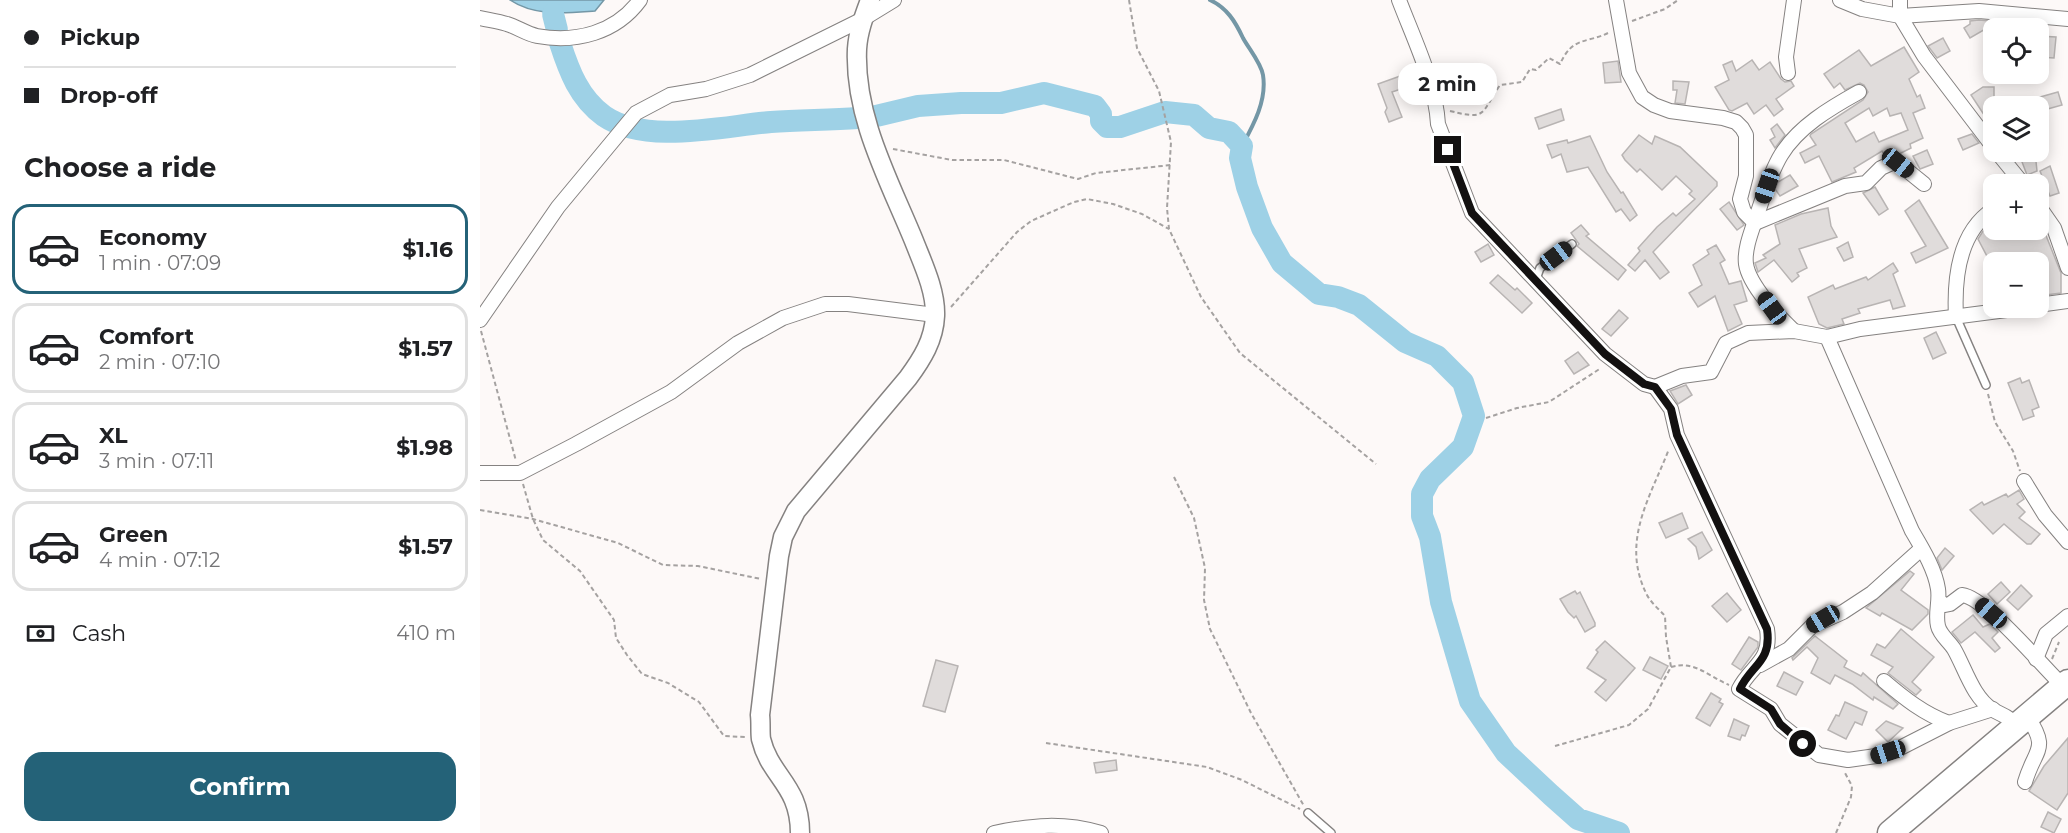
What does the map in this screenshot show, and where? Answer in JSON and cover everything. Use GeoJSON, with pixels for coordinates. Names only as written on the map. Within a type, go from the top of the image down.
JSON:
{"type":"FeatureCollection","features":[{"type":"Feature","properties":{"kind":"highway"},"geometry":{"type":"LineString","coordinates":[[1890,833],[2066,685]]}},
{"type":"Feature","properties":{"kind":"street"},"geometry":{"type":"LineString","coordinates":[[480,18],[508,24],[536,35],[580,38],[607,29],[633,10],[640,0]]}},
{"type":"Feature","properties":{"kind":"street"},"geometry":{"type":"LineString","coordinates":[[800,833],[798,808],[794,798],[766,753],[761,738],[760,716],[783,537],[796,511],[908,378],[923,356],[934,321],[933,300],[922,262],[875,146],[859,94],[857,48],[870,0]]}},
{"type":"Feature","properties":{"kind":"street"},"geometry":{"type":"LineString","coordinates":[[480,320],[558,207],[636,113],[670,95],[706,88],[750,75],[863,20],[894,0]]}},
{"type":"Feature","properties":{"kind":"street"},"geometry":{"type":"LineString","coordinates":[[1399,0],[1418,49],[1438,124],[1467,206],[1537,284],[1614,361],[1644,384],[1655,387],[1682,376],[1711,372],[1715,368],[1720,351],[1734,338],[1755,332],[1794,331],[1827,337],[1860,329],[1983,313]]}},
{"type":"Feature","properties":{"kind":"street"},"geometry":{"type":"LineString","coordinates":[[1616,0],[1629,73],[1642,97],[1670,111],[1723,118],[1736,122],[1742,128],[1746,135],[1746,176],[1740,199],[1744,212],[1755,223]]}},
{"type":"Feature","properties":{"kind":"street"},"geometry":{"type":"LineString","coordinates":[[1788,73],[1786,57],[1794,0]]}},
{"type":"Feature","properties":{"kind":"street"},"geometry":{"type":"LineString","coordinates":[[1840,0],[1862,9],[1900,16],[1979,10],[2068,19]]}},
{"type":"Feature","properties":{"kind":"street"},"geometry":{"type":"LineString","coordinates":[[1900,0],[1900,16],[1924,56],[1983,134]]}},
{"type":"Feature","properties":{"kind":"street"},"geometry":{"type":"LineString","coordinates":[[1794,331],[1772,308],[1752,279],[1746,266],[1748,247],[1780,156],[1790,142],[1819,116],[1859,92]]}},
{"type":"Feature","properties":{"kind":"street"},"geometry":{"type":"LineString","coordinates":[[2005,162],[2015,174]]}},
{"type":"Feature","properties":{"kind":"street"},"geometry":{"type":"LineString","coordinates":[[1755,223],[1845,186],[1866,183],[1881,168],[1892,163],[1898,163],[1924,184]]}},
{"type":"Feature","properties":{"kind":"street"},"geometry":{"type":"LineString","coordinates":[[1956,317],[1957,272],[1968,238],[1983,217]]}},
{"type":"Feature","properties":{"kind":"street"},"geometry":{"type":"LineString","coordinates":[[2049,222],[2057,235],[2068,268]]}},
{"type":"Feature","properties":{"kind":"street"},"geometry":{"type":"LineString","coordinates":[[2049,303],[2068,300]]}},
{"type":"Feature","properties":{"kind":"street"},"geometry":{"type":"LineString","coordinates":[[480,473],[519,473],[671,392],[738,343],[783,318],[825,304],[848,304],[934,321]]}},
{"type":"Feature","properties":{"kind":"street"},"geometry":{"type":"LineString","coordinates":[[1827,337],[1912,531],[1922,545],[1935,577],[1939,601],[1937,619],[1940,631],[1954,649],[1974,689],[1993,709],[2022,720],[2038,732],[2040,744],[2025,782]]}},
{"type":"Feature","properties":{"kind":"street"},"geometry":{"type":"LineString","coordinates":[[1655,387],[1671,409],[1677,435],[1767,629],[1767,648],[1760,665]]}},
{"type":"Feature","properties":{"kind":"street"},"geometry":{"type":"LineString","coordinates":[[2024,481],[2045,515],[2068,542]]}},
{"type":"Feature","properties":{"kind":"street"},"geometry":{"type":"LineString","coordinates":[[1922,549],[1872,593],[1843,612],[1812,626],[1789,649],[1760,665],[1744,680],[1740,689],[1771,709],[1780,724],[1819,755],[1848,760],[1884,754],[1949,723],[1993,709]]}},
{"type":"Feature","properties":{"kind":"street"},"geometry":{"type":"LineString","coordinates":[[1939,601],[1950,604],[1962,595],[1976,600],[2007,626],[2036,659],[2066,685]]}},
{"type":"Feature","properties":{"kind":"street"},"geometry":{"type":"LineString","coordinates":[[2036,659],[2046,634],[2068,616]]}},
{"type":"Feature","properties":{"kind":"street"},"geometry":{"type":"LineString","coordinates":[[1884,681],[1934,718],[1949,723]]}},
{"type":"Feature","properties":{"kind":"street"},"geometry":{"type":"LineString","coordinates":[[994,833],[1024,827],[1060,825],[1101,833]]}},
{"type":"Feature","properties":{"kind":"lane"},"geometry":{"type":"LineString","coordinates":[[1537,284],[1536,279],[1540,268],[1572,244]]}},
{"type":"Feature","properties":{"kind":"lane"},"geometry":{"type":"LineString","coordinates":[[1956,317],[1986,385]]}},
{"type":"Feature","properties":{"kind":"lane"},"geometry":{"type":"LineString","coordinates":[[1308,813],[1331,833]]}},
{"type":"Feature","properties":{"kind":"path"},"geometry":{"type":"LineString","coordinates":[[1128,0],[1137,48],[1159,91],[1166,112],[1172,165],[1167,208],[1169,229],[1201,297],[1240,353],[1376,464]]}},
{"type":"Feature","properties":{"kind":"path"},"geometry":{"type":"LineString","coordinates":[[1437,114],[1449,111],[1471,118],[1480,115],[1500,85],[1522,82],[1530,69],[1536,70],[1549,58],[1560,64],[1567,49],[1585,39],[1604,35],[1665,9],[1678,0]]}},
{"type":"Feature","properties":{"kind":"path"},"geometry":{"type":"LineString","coordinates":[[875,146],[952,160],[1004,160],[1078,179],[1096,173],[1172,165]]}},
{"type":"Feature","properties":{"kind":"path"},"geometry":{"type":"LineString","coordinates":[[934,321],[1017,232],[1031,221],[1074,202],[1087,199],[1113,204],[1142,214],[1169,229]]}},
{"type":"Feature","properties":{"kind":"path"},"geometry":{"type":"LineString","coordinates":[[480,328],[519,473],[533,519],[543,540],[580,571],[614,620],[618,643],[642,674],[668,683],[699,702],[724,736],[761,738]]}},
{"type":"Feature","properties":{"kind":"path"},"geometry":{"type":"LineString","coordinates":[[1485,418],[1517,408],[1549,402],[1590,374],[1614,361]]}},
{"type":"Feature","properties":{"kind":"path"},"geometry":{"type":"LineString","coordinates":[[1986,385],[1995,422],[2013,451],[2024,481]]}},
{"type":"Feature","properties":{"kind":"path"},"geometry":{"type":"LineString","coordinates":[[1555,746],[1623,727],[1638,719],[1648,709],[1671,667],[1665,637],[1665,616],[1647,596],[1635,560],[1639,524],[1655,480],[1677,435]]}},
{"type":"Feature","properties":{"kind":"path"},"geometry":{"type":"LineString","coordinates":[[1174,477],[1194,518],[1205,567],[1204,600],[1210,629],[1251,713],[1287,780],[1308,813]]}},
{"type":"Feature","properties":{"kind":"path"},"geometry":{"type":"LineString","coordinates":[[480,510],[533,519],[618,543],[663,565],[698,567],[776,582]]}},
{"type":"Feature","properties":{"kind":"path"},"geometry":{"type":"LineString","coordinates":[[1671,667],[1682,664],[1699,668],[1740,689]]}},
{"type":"Feature","properties":{"kind":"path"},"geometry":{"type":"LineString","coordinates":[[1046,743],[1207,767],[1242,780],[1308,813]]}},
{"type":"Feature","properties":{"kind":"path"},"geometry":{"type":"LineString","coordinates":[[1836,833],[1851,797],[1852,786],[1840,759]]}},
{"type":"Feature","properties":{"kind":"water"},"geometry":{"type":"Polygon","coordinates":[[[510,0],[604,0],[595,11],[562,13],[530,9],[510,0]]]}},
{"type":"Feature","properties":{"kind":"building"},"geometry":{"type":"Polygon","coordinates":[[[1983,20],[1983,30],[1970,38],[1964,28],[1970,24],[1970,21],[1983,20]]]}},
{"type":"Feature","properties":{"kind":"building"},"geometry":{"type":"Polygon","coordinates":[[[2049,37],[2056,37],[2054,58],[2049,58],[2049,37]]]}},
{"type":"Feature","properties":{"kind":"building"},"geometry":{"type":"Polygon","coordinates":[[[1943,38],[1950,51],[1937,58],[1928,46],[1943,38]]]}},
{"type":"Feature","properties":{"kind":"building"},"geometry":{"type":"Polygon","coordinates":[[[1904,47],[1919,72],[1909,79],[1917,97],[1920,95],[1925,108],[1913,113],[1923,138],[1910,144],[1911,148],[1899,154],[1885,156],[1882,151],[1854,168],[1856,172],[1832,182],[1819,156],[1805,163],[1800,153],[1816,145],[1811,134],[1863,100],[1868,92],[1860,83],[1845,90],[1840,83],[1834,88],[1824,74],[1859,50],[1871,66],[1904,47]],[[1869,108],[1845,123],[1856,142],[1874,132],[1879,142],[1908,130],[1901,113],[1890,116],[1887,108],[1873,116],[1869,108]]]}},
{"type":"Feature","properties":{"kind":"building"},"geometry":{"type":"Polygon","coordinates":[[[1752,60],[1759,70],[1770,62],[1781,79],[1785,82],[1791,81],[1794,86],[1776,99],[1783,109],[1774,116],[1766,105],[1754,114],[1747,103],[1732,111],[1729,110],[1715,87],[1729,80],[1723,65],[1732,61],[1736,71],[1752,60]]]}},
{"type":"Feature","properties":{"kind":"building"},"geometry":{"type":"Polygon","coordinates":[[[1618,61],[1621,82],[1605,83],[1603,63],[1618,61]]]}},
{"type":"Feature","properties":{"kind":"building"},"geometry":{"type":"Polygon","coordinates":[[[1417,70],[1420,80],[1415,82],[1416,84],[1392,92],[1402,117],[1389,122],[1385,112],[1387,108],[1378,84],[1417,70]]]}},
{"type":"Feature","properties":{"kind":"building"},"geometry":{"type":"Polygon","coordinates":[[[1673,81],[1689,82],[1685,104],[1675,103],[1677,90],[1673,90],[1673,81]]]}},
{"type":"Feature","properties":{"kind":"building"},"geometry":{"type":"Polygon","coordinates":[[[1983,87],[1994,87],[1994,96],[1983,96],[1983,113],[1971,95],[1983,87]]]}},
{"type":"Feature","properties":{"kind":"building"},"geometry":{"type":"Polygon","coordinates":[[[2058,92],[2062,105],[2049,109],[2049,96],[2044,96],[2058,92]]]}},
{"type":"Feature","properties":{"kind":"building"},"geometry":{"type":"Polygon","coordinates":[[[1561,109],[1564,120],[1539,129],[1535,118],[1561,109]]]}},
{"type":"Feature","properties":{"kind":"building"},"geometry":{"type":"Polygon","coordinates":[[[1777,124],[1785,135],[1775,148],[1770,140],[1775,137],[1771,129],[1777,124]]]}},
{"type":"Feature","properties":{"kind":"building"},"geometry":{"type":"Polygon","coordinates":[[[1972,134],[1979,143],[1963,150],[1958,139],[1972,134]]]}},
{"type":"Feature","properties":{"kind":"building"},"geometry":{"type":"Polygon","coordinates":[[[1639,135],[1652,144],[1655,136],[1680,147],[1717,182],[1717,186],[1653,252],[1669,272],[1660,279],[1645,260],[1635,271],[1628,265],[1640,251],[1638,248],[1657,227],[1673,213],[1676,216],[1695,199],[1689,194],[1692,191],[1676,176],[1662,190],[1640,169],[1637,172],[1625,160],[1622,155],[1639,135]]]}},
{"type":"Feature","properties":{"kind":"building"},"geometry":{"type":"Polygon","coordinates":[[[1590,136],[1607,172],[1637,215],[1630,221],[1621,209],[1616,212],[1588,167],[1567,172],[1561,154],[1552,158],[1547,145],[1567,140],[1568,143],[1590,136]]]}},
{"type":"Feature","properties":{"kind":"building"},"geometry":{"type":"Polygon","coordinates":[[[1927,150],[1933,164],[1920,169],[1913,156],[1927,150]]]}},
{"type":"Feature","properties":{"kind":"building"},"geometry":{"type":"Polygon","coordinates":[[[2022,162],[2036,162],[2037,171],[2027,174],[2022,162]]]}},
{"type":"Feature","properties":{"kind":"building"},"geometry":{"type":"Polygon","coordinates":[[[2050,166],[2059,193],[2050,196],[2049,174],[2041,174],[2040,171],[2050,166]]]}},
{"type":"Feature","properties":{"kind":"building"},"geometry":{"type":"Polygon","coordinates":[[[1790,175],[1798,186],[1780,196],[1775,189],[1778,182],[1790,175]]]}},
{"type":"Feature","properties":{"kind":"building"},"geometry":{"type":"Polygon","coordinates":[[[1875,187],[1888,209],[1879,215],[1863,193],[1875,187]]]}},
{"type":"Feature","properties":{"kind":"building"},"geometry":{"type":"Polygon","coordinates":[[[1919,200],[1948,248],[1916,263],[1911,253],[1926,246],[1905,211],[1919,200]]]}},
{"type":"Feature","properties":{"kind":"building"},"geometry":{"type":"Polygon","coordinates":[[[1729,202],[1744,225],[1737,230],[1720,209],[1729,202]]]}},
{"type":"Feature","properties":{"kind":"building"},"geometry":{"type":"Polygon","coordinates":[[[1828,208],[1831,226],[1837,237],[1799,249],[1807,268],[1797,273],[1799,276],[1792,282],[1774,260],[1758,272],[1755,263],[1766,258],[1763,255],[1780,244],[1775,225],[1801,214],[1828,208]]]}},
{"type":"Feature","properties":{"kind":"building"},"geometry":{"type":"Polygon","coordinates":[[[1581,225],[1589,234],[1586,236],[1626,270],[1618,280],[1577,246],[1579,244],[1571,233],[1581,225]]]}},
{"type":"Feature","properties":{"kind":"building"},"geometry":{"type":"Polygon","coordinates":[[[1983,231],[1983,240],[2048,240],[2061,273],[2061,293],[2049,295],[2049,252],[1985,252],[1978,239],[1983,231]]]}},
{"type":"Feature","properties":{"kind":"building"},"geometry":{"type":"Polygon","coordinates":[[[1848,242],[1853,257],[1844,261],[1837,248],[1848,242]]]}},
{"type":"Feature","properties":{"kind":"building"},"geometry":{"type":"Polygon","coordinates":[[[1488,244],[1494,255],[1481,262],[1475,252],[1488,244]]]}},
{"type":"Feature","properties":{"kind":"building"},"geometry":{"type":"Polygon","coordinates":[[[1716,245],[1725,260],[1720,263],[1729,284],[1741,281],[1747,301],[1734,305],[1742,324],[1728,331],[1715,296],[1698,307],[1689,293],[1702,285],[1693,265],[1709,254],[1707,250],[1716,245]]]}},
{"type":"Feature","properties":{"kind":"building"},"geometry":{"type":"Polygon","coordinates":[[[1893,263],[1898,271],[1893,274],[1905,306],[1893,309],[1890,300],[1858,309],[1860,313],[1842,319],[1844,324],[1827,328],[1819,324],[1808,297],[1833,285],[1835,289],[1866,277],[1868,280],[1893,263]]]}},
{"type":"Feature","properties":{"kind":"building"},"geometry":{"type":"Polygon","coordinates":[[[1498,275],[1515,290],[1517,288],[1532,303],[1522,313],[1490,283],[1498,275]]]}},
{"type":"Feature","properties":{"kind":"building"},"geometry":{"type":"Polygon","coordinates":[[[1619,310],[1628,318],[1611,336],[1602,329],[1619,310]]]}},
{"type":"Feature","properties":{"kind":"building"},"geometry":{"type":"Polygon","coordinates":[[[1936,332],[1946,353],[1933,359],[1924,338],[1936,332]]]}},
{"type":"Feature","properties":{"kind":"building"},"geometry":{"type":"Polygon","coordinates":[[[1578,352],[1589,365],[1574,374],[1565,361],[1578,352]]]}},
{"type":"Feature","properties":{"kind":"building"},"geometry":{"type":"Polygon","coordinates":[[[2020,378],[2022,383],[2029,380],[2039,407],[2032,410],[2034,416],[2023,420],[2008,383],[2020,378]]]}},
{"type":"Feature","properties":{"kind":"building"},"geometry":{"type":"Polygon","coordinates":[[[1686,385],[1692,395],[1678,404],[1670,391],[1686,385]]]}},
{"type":"Feature","properties":{"kind":"building"},"geometry":{"type":"Polygon","coordinates":[[[2019,490],[2024,499],[2017,504],[2025,512],[2019,518],[2040,534],[2031,544],[2027,544],[2004,524],[1993,534],[1970,510],[1982,502],[1984,505],[2006,494],[2008,497],[2019,490]]]}},
{"type":"Feature","properties":{"kind":"building"},"geometry":{"type":"Polygon","coordinates":[[[1682,513],[1688,528],[1666,538],[1659,523],[1682,513]]]}},
{"type":"Feature","properties":{"kind":"building"},"geometry":{"type":"Polygon","coordinates":[[[1702,532],[1712,550],[1699,559],[1696,547],[1688,539],[1702,532]]]}},
{"type":"Feature","properties":{"kind":"building"},"geometry":{"type":"Polygon","coordinates":[[[1945,548],[1954,556],[1942,570],[1937,558],[1945,548]]]}},
{"type":"Feature","properties":{"kind":"building"},"geometry":{"type":"Polygon","coordinates":[[[1910,571],[1914,574],[1901,590],[1928,610],[1928,614],[1912,630],[1882,613],[1880,616],[1866,608],[1910,571]]]}},
{"type":"Feature","properties":{"kind":"building"},"geometry":{"type":"Polygon","coordinates":[[[2001,582],[2010,592],[1997,604],[1988,594],[2001,582]]]}},
{"type":"Feature","properties":{"kind":"building"},"geometry":{"type":"Polygon","coordinates":[[[2021,585],[2032,596],[2018,610],[2007,600],[2021,585]]]}},
{"type":"Feature","properties":{"kind":"building"},"geometry":{"type":"Polygon","coordinates":[[[1575,591],[1577,594],[1580,592],[1595,623],[1595,626],[1585,632],[1576,616],[1574,618],[1568,612],[1560,599],[1575,591]]]}},
{"type":"Feature","properties":{"kind":"building"},"geometry":{"type":"Polygon","coordinates":[[[1727,593],[1741,610],[1727,622],[1712,606],[1727,593]]]}},
{"type":"Feature","properties":{"kind":"building"},"geometry":{"type":"Polygon","coordinates":[[[1973,615],[1983,627],[1990,624],[1998,632],[1992,638],[2000,648],[1995,652],[1975,632],[1961,643],[1952,632],[1973,615]]]}},
{"type":"Feature","properties":{"kind":"building"},"geometry":{"type":"Polygon","coordinates":[[[1901,629],[1934,657],[1912,682],[1921,690],[1916,695],[1888,673],[1893,667],[1871,655],[1877,644],[1885,648],[1901,629]]]}},
{"type":"Feature","properties":{"kind":"building"},"geometry":{"type":"Polygon","coordinates":[[[1815,636],[1847,661],[1844,667],[1861,676],[1863,673],[1898,704],[1893,709],[1874,697],[1873,700],[1852,684],[1835,675],[1830,684],[1811,673],[1818,658],[1807,647],[1793,660],[1792,658],[1815,636]]]}},
{"type":"Feature","properties":{"kind":"building"},"geometry":{"type":"Polygon","coordinates":[[[1749,637],[1758,642],[1758,647],[1741,670],[1732,664],[1749,637]]]}},
{"type":"Feature","properties":{"kind":"building"},"geometry":{"type":"Polygon","coordinates":[[[1605,641],[1635,668],[1606,701],[1595,692],[1606,680],[1587,668],[1598,652],[1596,650],[1605,641]]]}},
{"type":"Feature","properties":{"kind":"building"},"geometry":{"type":"Polygon","coordinates":[[[1650,657],[1668,666],[1661,679],[1643,670],[1650,657]]]}},
{"type":"Feature","properties":{"kind":"building"},"geometry":{"type":"Polygon","coordinates":[[[936,660],[958,666],[945,712],[923,706],[936,660]]]}},
{"type":"Feature","properties":{"kind":"building"},"geometry":{"type":"Polygon","coordinates":[[[1784,672],[1803,682],[1796,695],[1777,686],[1784,672]]]}},
{"type":"Feature","properties":{"kind":"building"},"geometry":{"type":"Polygon","coordinates":[[[1711,693],[1721,699],[1719,702],[1723,704],[1710,726],[1696,718],[1711,693]]]}},
{"type":"Feature","properties":{"kind":"building"},"geometry":{"type":"Polygon","coordinates":[[[1845,702],[1867,712],[1862,725],[1855,722],[1846,739],[1828,730],[1836,715],[1839,716],[1845,702]]]}},
{"type":"Feature","properties":{"kind":"building"},"geometry":{"type":"Polygon","coordinates":[[[1734,719],[1749,726],[1745,736],[1742,735],[1740,740],[1728,736],[1734,719]]]}},
{"type":"Feature","properties":{"kind":"building"},"geometry":{"type":"Polygon","coordinates":[[[1886,721],[1903,728],[1888,742],[1876,730],[1886,721]]]}},
{"type":"Feature","properties":{"kind":"building"},"geometry":{"type":"Polygon","coordinates":[[[2068,738],[2068,793],[2057,810],[2029,791],[2044,766],[2068,738]]]}},
{"type":"Feature","properties":{"kind":"building"},"geometry":{"type":"Polygon","coordinates":[[[1116,760],[1117,770],[1096,773],[1094,763],[1116,760]]]}},
{"type":"Feature","properties":{"kind":"building"},"geometry":{"type":"Polygon","coordinates":[[[2048,812],[2061,819],[2054,833],[2041,827],[2048,812]]]}},
{"type":"Feature","properties":{"kind":"waterway"},"geometry":{"type":"LineString","coordinates":[[1210,0],[1226,11],[1234,21],[1262,70],[1264,84],[1261,103],[1242,146]]}},
{"type":"Feature","properties":{"kind":"waterway"},"geometry":{"type":"LineString","coordinates":[[553,14],[557,30]]}},
{"type":"Feature","properties":{"kind":"waterway"},"geometry":{"type":"LineString","coordinates":[[560,43],[571,74],[581,92],[595,109],[621,125],[663,132],[708,130],[771,122],[858,118]]}},
{"type":"Feature","properties":{"kind":"waterway"},"geometry":{"type":"LineString","coordinates":[[872,117],[918,106],[1001,103],[1044,93],[1095,106],[1101,114],[1101,121],[1107,127],[1120,127],[1165,112],[1194,115],[1209,128],[1229,132],[1242,146],[1240,158],[1247,187],[1262,228],[1282,263],[1319,294],[1338,297],[1359,305],[1405,342],[1437,356],[1463,382],[1474,416],[1463,447],[1430,479],[1422,494],[1422,516],[1430,537],[1441,602],[1470,701],[1506,753],[1578,819],[1619,833]]}},
{"type":"Feature","properties":{"kind":"route"},"geometry":{"type":"LineString","coordinates":[[1448,150],[1467,206],[1472,213],[1569,319],[1605,354],[1644,384],[1655,387],[1671,409],[1677,435],[1767,629],[1767,648],[1760,665],[1744,680],[1740,689],[1771,709],[1780,724],[1803,744]]}}]}
